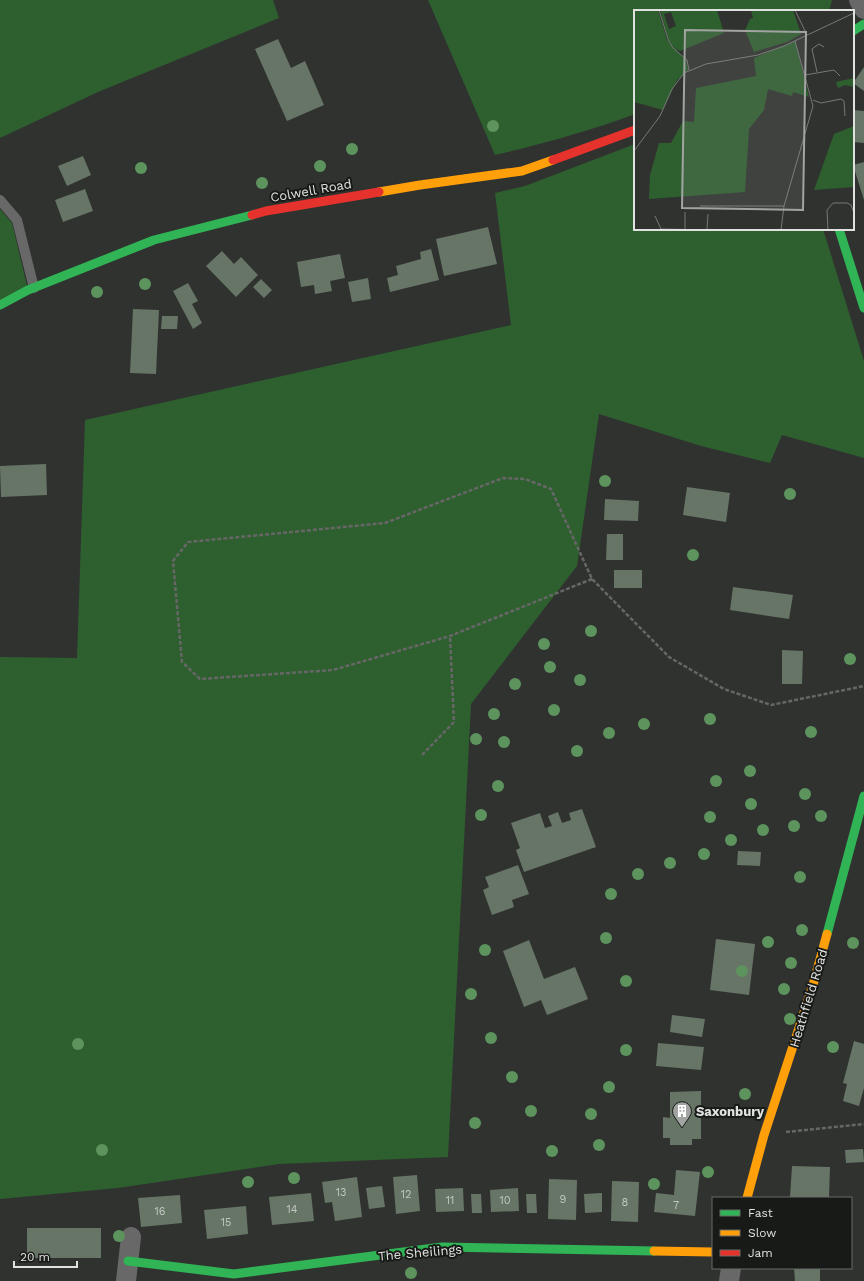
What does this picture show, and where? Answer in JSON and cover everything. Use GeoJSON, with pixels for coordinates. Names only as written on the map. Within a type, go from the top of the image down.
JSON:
{"type":"FeatureCollection","features":[{"type":"Feature","properties":{"kind":"street"},"geometry":{"type":"LineString","coordinates":[[859,0],[864,9]]}},
{"type":"Feature","properties":{"kind":"street"},"geometry":{"type":"LineString","coordinates":[[854,30],[864,24]]}},
{"type":"Feature","properties":{"kind":"street","name":"Colwell Road"},"geometry":{"type":"LineString","coordinates":[[0,305],[34,288],[154,240],[266,211],[412,186],[522,171],[634,130]]}},
{"type":"Feature","properties":{"kind":"street"},"geometry":{"type":"LineString","coordinates":[[838,230],[864,308]]}},
{"type":"Feature","properties":{"kind":"street","name":"Heathfield Road"},"geometry":{"type":"LineString","coordinates":[[747,1197],[764,1135],[813,985],[864,796]]}},
{"type":"Feature","properties":{"kind":"street"},"geometry":{"type":"LineString","coordinates":[[126,1281],[130,1236]]}},
{"type":"Feature","properties":{"kind":"street","name":"The Sheilings"},"geometry":{"type":"LineString","coordinates":[[128,1262],[234,1274],[442,1247],[712,1252]]}},
{"type":"Feature","properties":{"kind":"street"},"geometry":{"type":"LineString","coordinates":[[729,1281],[731,1269]]}},
{"type":"Feature","properties":{"kind":"lane"},"geometry":{"type":"LineString","coordinates":[[0,200],[17,220],[34,288]]}},
{"type":"Feature","properties":{"kind":"path"},"geometry":{"type":"LineString","coordinates":[[592,579],[450,636],[333,670],[200,679],[182,662],[173,562],[188,542],[385,523],[503,478],[525,479],[551,489],[592,579],[669,657],[724,689],[771,705],[864,686]]}},
{"type":"Feature","properties":{"kind":"path"},"geometry":{"type":"LineString","coordinates":[[422,755],[454,722],[450,636]]}},
{"type":"Feature","properties":{"kind":"path"},"geometry":{"type":"LineString","coordinates":[[764,1135],[864,1124]]}},
{"type":"Feature","properties":{"kind":"green space"},"geometry":{"type":"Polygon","coordinates":[[[0,0],[273,0],[279,18],[98,92],[0,138],[0,0]]]}},
{"type":"Feature","properties":{"kind":"green space"},"geometry":{"type":"Polygon","coordinates":[[[428,0],[832,0],[829,10],[634,10],[634,114],[566,137],[495,155],[428,0]]]}},
{"type":"Feature","properties":{"kind":"green space"},"geometry":{"type":"Polygon","coordinates":[[[634,144],[634,230],[823,230],[864,361],[864,458],[782,435],[770,463],[701,446],[599,414],[577,566],[471,704],[448,1157],[279,1164],[118,1188],[0,1199],[0,657],[77,658],[85,420],[511,325],[495,193],[525,186],[634,144]]]}},
{"type":"Feature","properties":{"kind":"green space"},"geometry":{"type":"Polygon","coordinates":[[[0,209],[12,223],[28,290],[0,305],[0,209]]]}},
{"type":"Feature","properties":{"kind":"building"},"geometry":{"type":"Polygon","coordinates":[[[278,39],[291,68],[305,61],[324,105],[287,121],[255,49],[278,39]]]}},
{"type":"Feature","properties":{"kind":"building"},"geometry":{"type":"Polygon","coordinates":[[[864,67],[864,91],[854,84],[864,67]]]}},
{"type":"Feature","properties":{"kind":"building"},"geometry":{"type":"Polygon","coordinates":[[[854,110],[864,111],[864,143],[854,142],[854,110]]]}},
{"type":"Feature","properties":{"kind":"building"},"geometry":{"type":"Polygon","coordinates":[[[83,156],[91,175],[67,186],[58,166],[83,156]]]}},
{"type":"Feature","properties":{"kind":"building"},"geometry":{"type":"Polygon","coordinates":[[[864,162],[864,200],[854,168],[854,165],[864,162]]]}},
{"type":"Feature","properties":{"kind":"building"},"geometry":{"type":"Polygon","coordinates":[[[85,189],[93,211],[63,222],[55,200],[85,189]]]}},
{"type":"Feature","properties":{"kind":"building"},"geometry":{"type":"Polygon","coordinates":[[[488,227],[497,264],[444,276],[436,239],[488,227]]]}},
{"type":"Feature","properties":{"kind":"building"},"geometry":{"type":"Polygon","coordinates":[[[431,249],[439,280],[390,292],[387,278],[398,275],[396,266],[421,259],[420,252],[431,249]]]}},
{"type":"Feature","properties":{"kind":"building"},"geometry":{"type":"Polygon","coordinates":[[[222,251],[234,264],[241,257],[258,275],[236,297],[206,266],[222,251]]]}},
{"type":"Feature","properties":{"kind":"building"},"geometry":{"type":"Polygon","coordinates":[[[340,254],[345,278],[330,281],[332,291],[315,294],[314,285],[301,287],[297,262],[340,254]]]}},
{"type":"Feature","properties":{"kind":"building"},"geometry":{"type":"Polygon","coordinates":[[[368,278],[371,299],[352,302],[348,282],[368,278]]]}},
{"type":"Feature","properties":{"kind":"building"},"geometry":{"type":"Polygon","coordinates":[[[261,279],[272,290],[264,298],[253,287],[261,279]]]}},
{"type":"Feature","properties":{"kind":"building"},"geometry":{"type":"Polygon","coordinates":[[[188,283],[198,301],[192,304],[202,323],[193,329],[173,291],[188,283]]]}},
{"type":"Feature","properties":{"kind":"building"},"geometry":{"type":"Polygon","coordinates":[[[133,309],[159,310],[156,374],[130,373],[133,309]]]}},
{"type":"Feature","properties":{"kind":"building"},"geometry":{"type":"Polygon","coordinates":[[[162,316],[178,316],[177,329],[161,329],[162,316]]]}},
{"type":"Feature","properties":{"kind":"building"},"geometry":{"type":"Polygon","coordinates":[[[46,464],[47,495],[1,497],[0,466],[46,464]]]}},
{"type":"Feature","properties":{"kind":"building"},"geometry":{"type":"Polygon","coordinates":[[[687,487],[730,493],[726,522],[683,515],[687,487]]]}},
{"type":"Feature","properties":{"kind":"building"},"geometry":{"type":"Polygon","coordinates":[[[605,499],[639,501],[638,521],[604,520],[605,499]]]}},
{"type":"Feature","properties":{"kind":"building"},"geometry":{"type":"Polygon","coordinates":[[[607,534],[623,534],[623,560],[606,560],[607,534]]]}},
{"type":"Feature","properties":{"kind":"building"},"geometry":{"type":"Polygon","coordinates":[[[614,570],[642,570],[642,588],[614,588],[614,570]]]}},
{"type":"Feature","properties":{"kind":"building"},"geometry":{"type":"Polygon","coordinates":[[[733,587],[793,595],[789,619],[730,610],[733,587]]]}},
{"type":"Feature","properties":{"kind":"building"},"geometry":{"type":"Polygon","coordinates":[[[782,650],[803,651],[802,684],[782,684],[782,650]]]}},
{"type":"Feature","properties":{"kind":"building"},"geometry":{"type":"Polygon","coordinates":[[[582,809],[596,847],[524,872],[516,850],[520,848],[511,823],[540,813],[545,828],[552,826],[548,816],[558,812],[562,823],[571,820],[569,813],[582,809]]]}},
{"type":"Feature","properties":{"kind":"building"},"geometry":{"type":"Polygon","coordinates":[[[738,851],[761,852],[760,866],[737,865],[738,851]]]}},
{"type":"Feature","properties":{"kind":"building"},"geometry":{"type":"Polygon","coordinates":[[[518,865],[529,894],[512,900],[514,907],[492,915],[483,890],[489,887],[485,877],[518,865]]]}},
{"type":"Feature","properties":{"kind":"building"},"geometry":{"type":"Polygon","coordinates":[[[716,939],[755,944],[749,995],[710,990],[716,939]]]}},
{"type":"Feature","properties":{"kind":"building"},"geometry":{"type":"Polygon","coordinates":[[[529,940],[544,979],[575,967],[588,999],[547,1015],[541,1000],[524,1007],[503,951],[529,940]]]}},
{"type":"Feature","properties":{"kind":"building"},"geometry":{"type":"Polygon","coordinates":[[[672,1015],[705,1019],[702,1037],[670,1032],[672,1015]]]}},
{"type":"Feature","properties":{"kind":"building"},"geometry":{"type":"Polygon","coordinates":[[[854,1041],[864,1044],[864,1088],[859,1106],[843,1101],[847,1084],[843,1083],[854,1041]]]}},
{"type":"Feature","properties":{"kind":"building"},"geometry":{"type":"Polygon","coordinates":[[[658,1043],[704,1047],[701,1070],[656,1066],[658,1043]]]}},
{"type":"Feature","properties":{"kind":"building","name":"Saxonbury"},"geometry":{"type":"Polygon","coordinates":[[[701,1091],[701,1139],[692,1139],[692,1145],[670,1145],[670,1138],[663,1138],[663,1117],[670,1118],[670,1092],[701,1091]]]}},
{"type":"Feature","properties":{"kind":"building"},"geometry":{"type":"Polygon","coordinates":[[[863,1149],[864,1162],[846,1163],[845,1150],[863,1149]]]}},
{"type":"Feature","properties":{"kind":"building"},"geometry":{"type":"Polygon","coordinates":[[[792,1166],[830,1167],[829,1197],[790,1197],[792,1166]]]}},
{"type":"Feature","properties":{"kind":"building"},"geometry":{"type":"Polygon","coordinates":[[[676,1170],[700,1172],[695,1216],[654,1212],[656,1193],[674,1195],[676,1170]]]}},
{"type":"Feature","properties":{"kind":"building"},"geometry":{"type":"Polygon","coordinates":[[[417,1175],[420,1211],[396,1214],[393,1177],[417,1175]]]}},
{"type":"Feature","properties":{"kind":"building"},"geometry":{"type":"Polygon","coordinates":[[[357,1177],[362,1217],[335,1221],[332,1202],[325,1203],[322,1182],[357,1177]]]}},
{"type":"Feature","properties":{"kind":"building"},"geometry":{"type":"Polygon","coordinates":[[[549,1179],[577,1180],[576,1220],[548,1219],[549,1179]]]}},
{"type":"Feature","properties":{"kind":"building"},"geometry":{"type":"Polygon","coordinates":[[[612,1181],[639,1182],[638,1222],[611,1221],[612,1181]]]}},
{"type":"Feature","properties":{"kind":"building"},"geometry":{"type":"Polygon","coordinates":[[[382,1186],[385,1207],[369,1209],[366,1188],[382,1186]]]}},
{"type":"Feature","properties":{"kind":"building"},"geometry":{"type":"Polygon","coordinates":[[[463,1188],[464,1211],[436,1212],[435,1189],[463,1188]]]}},
{"type":"Feature","properties":{"kind":"building"},"geometry":{"type":"Polygon","coordinates":[[[518,1188],[519,1211],[491,1212],[490,1190],[518,1188]]]}},
{"type":"Feature","properties":{"kind":"building"},"geometry":{"type":"Polygon","coordinates":[[[311,1193],[314,1221],[272,1225],[269,1197],[311,1193]]]}},
{"type":"Feature","properties":{"kind":"building"},"geometry":{"type":"Polygon","coordinates":[[[602,1193],[602,1212],[585,1213],[584,1194],[602,1193]]]}},
{"type":"Feature","properties":{"kind":"building"},"geometry":{"type":"Polygon","coordinates":[[[471,1194],[481,1194],[482,1213],[472,1213],[471,1194]]]}},
{"type":"Feature","properties":{"kind":"building"},"geometry":{"type":"Polygon","coordinates":[[[526,1194],[536,1194],[537,1213],[527,1213],[526,1194]]]}},
{"type":"Feature","properties":{"kind":"building"},"geometry":{"type":"Polygon","coordinates":[[[180,1195],[182,1223],[141,1227],[138,1198],[180,1195]]]}},
{"type":"Feature","properties":{"kind":"building"},"geometry":{"type":"Polygon","coordinates":[[[246,1206],[248,1234],[207,1239],[204,1210],[246,1206]]]}},
{"type":"Feature","properties":{"kind":"building"},"geometry":{"type":"Polygon","coordinates":[[[27,1228],[101,1228],[101,1258],[27,1258],[27,1228]]]}},
{"type":"Feature","properties":{"kind":"building"},"geometry":{"type":"Polygon","coordinates":[[[794,1269],[820,1269],[820,1281],[795,1281],[794,1269]]]}},
{"type":"Feature","properties":{"kind":"traffic: fast"},"geometry":{"type":"LineString","coordinates":[[854,30],[864,24]]}},
{"type":"Feature","properties":{"kind":"traffic: fast"},"geometry":{"type":"LineString","coordinates":[[0,305],[28,290],[154,240],[252,215]]}},
{"type":"Feature","properties":{"kind":"traffic: fast"},"geometry":{"type":"LineString","coordinates":[[839,230],[864,308]]}},
{"type":"Feature","properties":{"kind":"traffic: fast"},"geometry":{"type":"LineString","coordinates":[[827,934],[864,796]]}},
{"type":"Feature","properties":{"kind":"traffic: fast"},"geometry":{"type":"LineString","coordinates":[[128,1261],[234,1274],[442,1247],[654,1251]]}},
{"type":"Feature","properties":{"kind":"traffic: slow"},"geometry":{"type":"LineString","coordinates":[[379,192],[522,171],[553,160]]}},
{"type":"Feature","properties":{"kind":"traffic: slow"},"geometry":{"type":"LineString","coordinates":[[747,1197],[764,1135],[813,985],[827,934]]}},
{"type":"Feature","properties":{"kind":"traffic: slow"},"geometry":{"type":"LineString","coordinates":[[654,1251],[712,1252]]}},
{"type":"Feature","properties":{"kind":"traffic: jam"},"geometry":{"type":"LineString","coordinates":[[553,160],[634,130]]}},
{"type":"Feature","properties":{"kind":"traffic: jam"},"geometry":{"type":"LineString","coordinates":[[252,215],[266,211],[379,192]]}},
{"type":"Feature","properties":{"kind":"place","name":"Saxonbury"},"geometry":{"type":"Point","coordinates":[682,1128]}}]}
